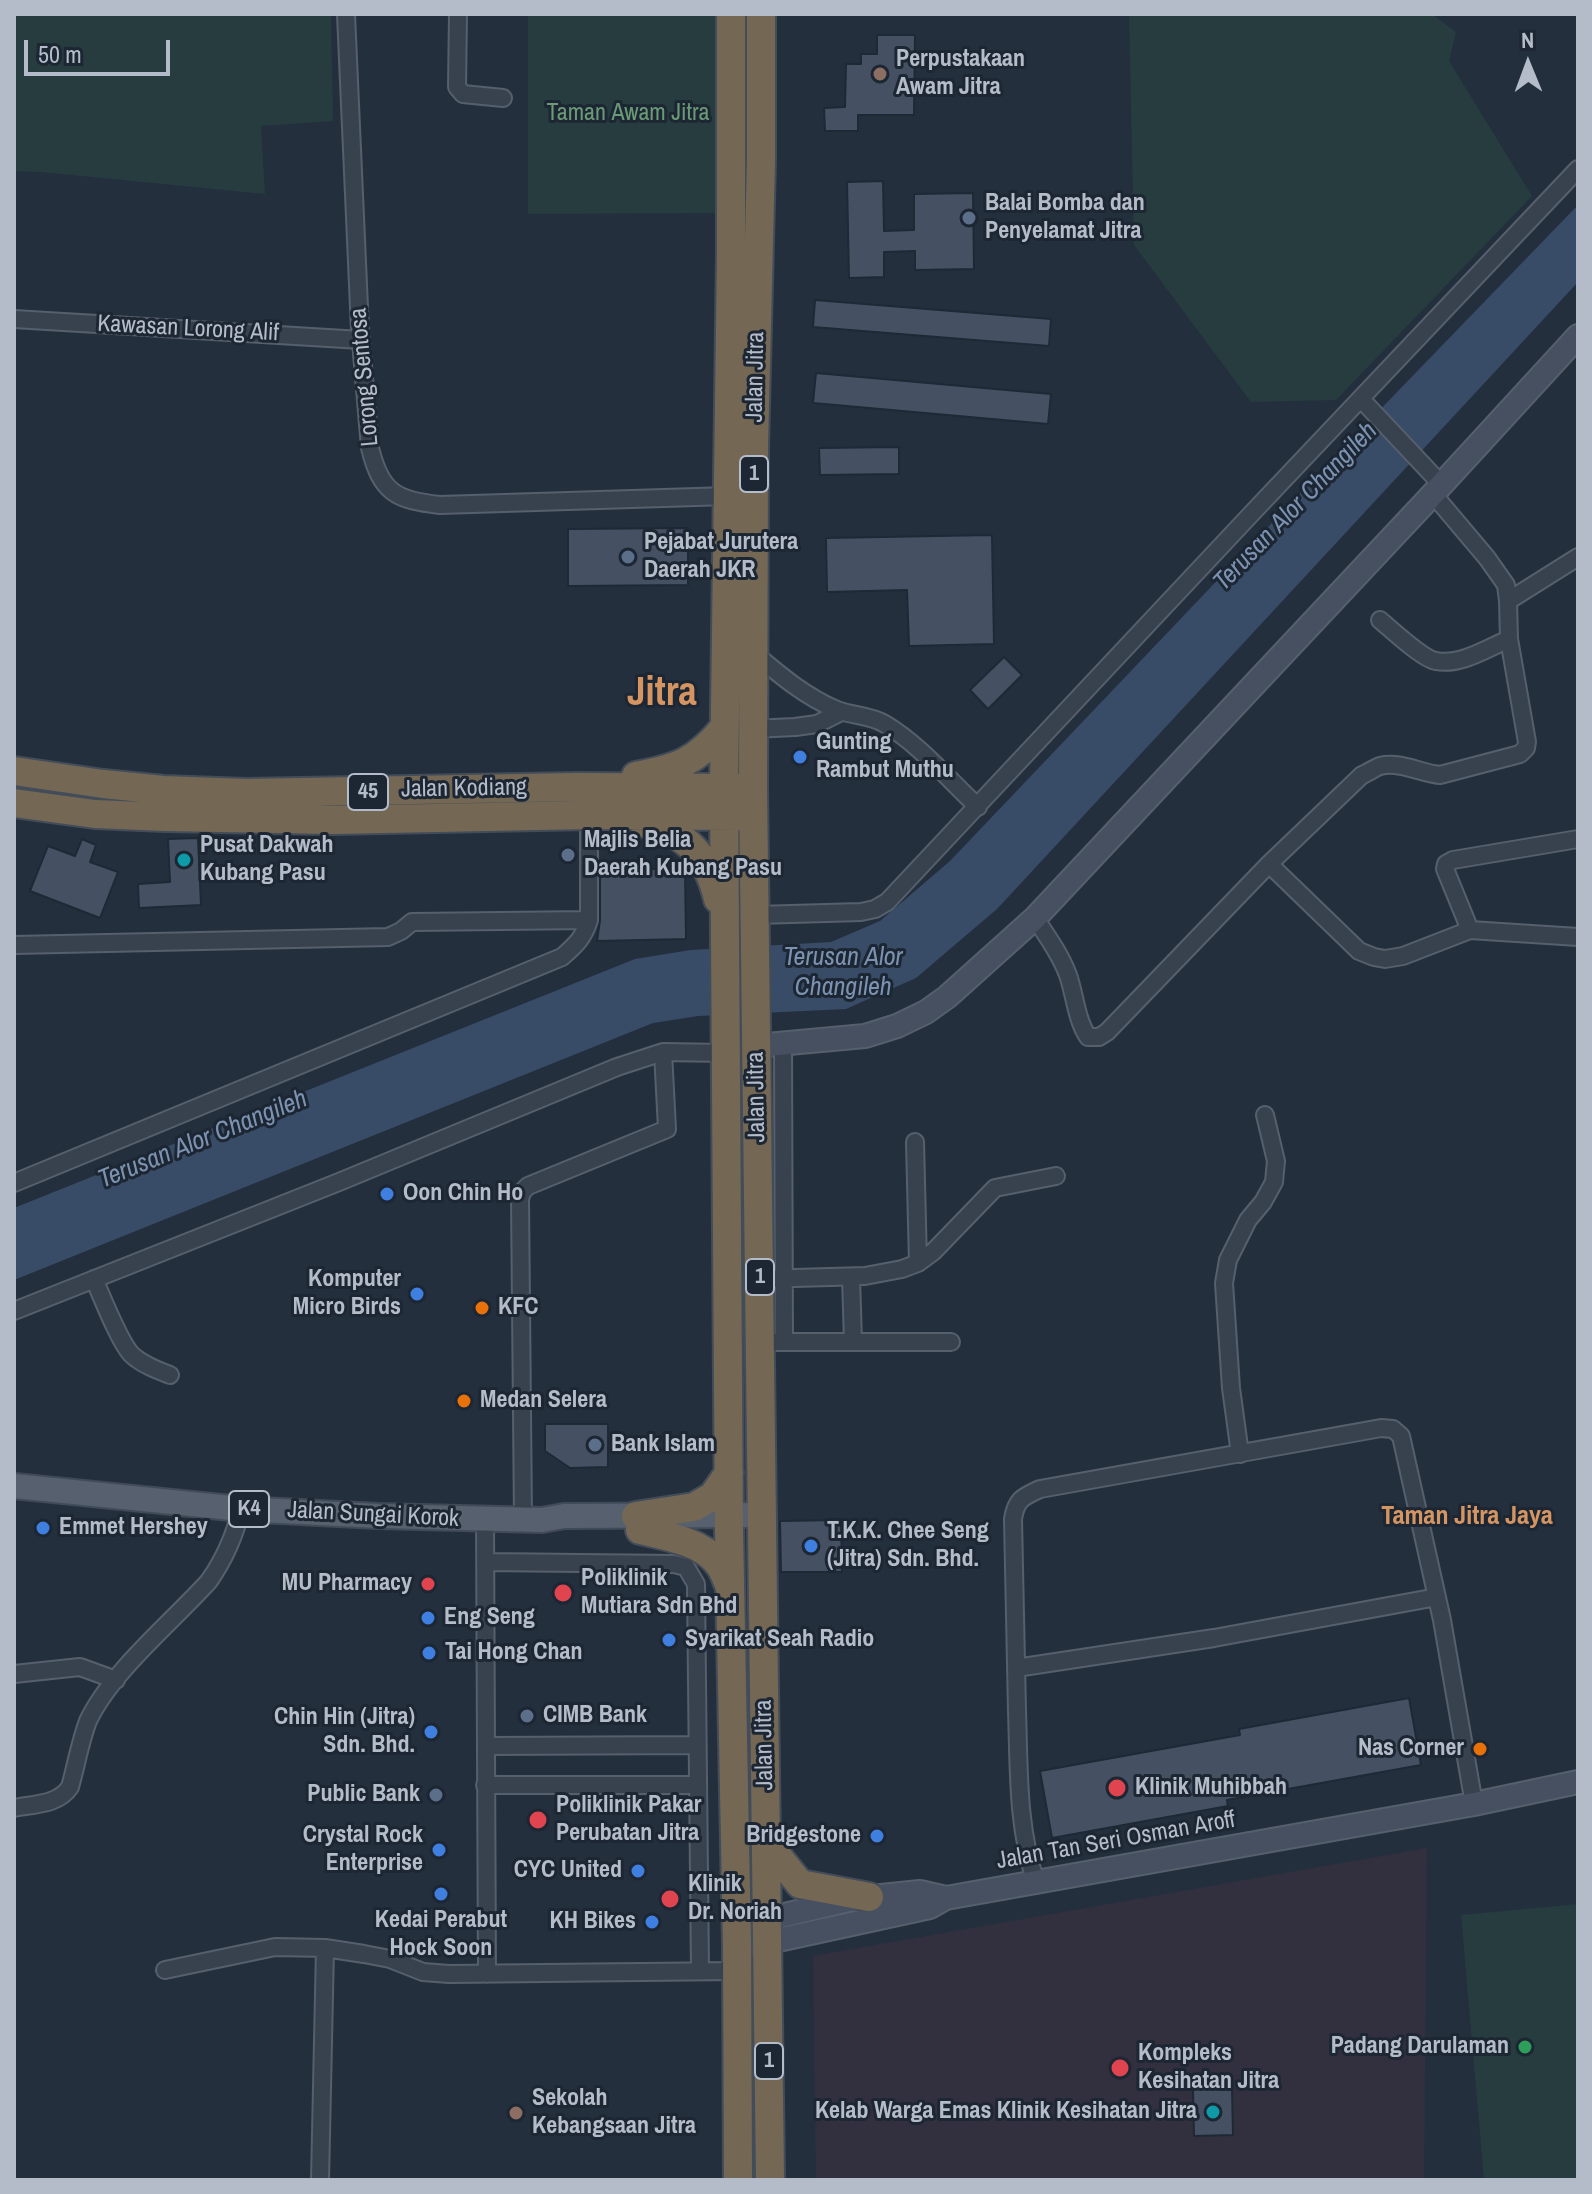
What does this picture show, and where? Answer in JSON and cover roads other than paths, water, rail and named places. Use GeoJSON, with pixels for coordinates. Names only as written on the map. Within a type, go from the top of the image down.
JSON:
{"type":"FeatureCollection","features":[{"type":"Feature","properties":{"kind":"highway","name":"Jalan Jitra"},"geometry":{"type":"LineString","coordinates":[[731,14],[754,446],[753,802],[772,1279],[772,1342],[762,1522],[770,2180]]}},
{"type":"Feature","properties":{"kind":"highway","name":"Jalan Jitra"},"geometry":{"type":"LineString","coordinates":[[738,2180],[737,1946],[729,1586],[724,728],[728,496],[761,14]]}},
{"type":"Feature","properties":{"kind":"highway"},"geometry":{"type":"LineString","coordinates":[[576,787],[687,763],[712,743],[724,728]]}},
{"type":"Feature","properties":{"kind":"highway","name":"Jalan Kodiang"},"geometry":{"type":"LineString","coordinates":[[14,771],[163,790],[246,793],[576,787],[724,788]]}},
{"type":"Feature","properties":{"kind":"highway","name":"45"},"geometry":{"type":"LineString","coordinates":[[724,788],[753,802]]}},
{"type":"Feature","properties":{"kind":"highway","name":"45"},"geometry":{"type":"LineString","coordinates":[[724,816],[753,802]]}},
{"type":"Feature","properties":{"kind":"highway","name":"Jalan Kodiang"},"geometry":{"type":"LineString","coordinates":[[14,803],[95,814],[180,818],[333,820],[724,816]]}},
{"type":"Feature","properties":{"kind":"highway"},"geometry":{"type":"LineString","coordinates":[[601,815],[665,829],[691,845],[707,864],[725,936]]}},
{"type":"Feature","properties":{"kind":"highway"},"geometry":{"type":"LineString","coordinates":[[638,1523],[694,1507],[713,1496],[729,1473]]}},
{"type":"Feature","properties":{"kind":"highway"},"geometry":{"type":"LineString","coordinates":[[638,1523],[702,1550],[718,1562],[729,1586]]}},
{"type":"Feature","properties":{"kind":"highway"},"geometry":{"type":"LineString","coordinates":[[766,1836],[800,1884],[869,1897]]}},
{"type":"Feature","properties":{"kind":"main road","name":"Jalan Sungai Korok"},"geometry":{"type":"LineString","coordinates":[[14,1486],[241,1509],[485,1520],[564,1516],[638,1523],[729,1523]]}},
{"type":"Feature","properties":{"kind":"main road","name":"K4"},"geometry":{"type":"LineString","coordinates":[[729,1523],[762,1522]]}},
{"type":"Feature","properties":{"kind":"street","name":"Lorong Sentosa"},"geometry":{"type":"LineString","coordinates":[[346,14],[361,340],[370,448],[374,466],[390,491],[417,502],[440,505],[728,496]]}},
{"type":"Feature","properties":{"kind":"street"},"geometry":{"type":"LineString","coordinates":[[458,14],[457,87],[463,94],[503,98]]}},
{"type":"Feature","properties":{"kind":"street"},"geometry":{"type":"LineString","coordinates":[[756,927],[861,912],[887,902],[1578,169]]}},
{"type":"Feature","properties":{"kind":"street","name":"Kawasan Lorong Alif"},"geometry":{"type":"LineString","coordinates":[[14,319],[361,340]]}},
{"type":"Feature","properties":{"kind":"street"},"geometry":{"type":"LineString","coordinates":[[765,1043],[865,1036],[897,1026],[926,1012],[947,997],[1035,918],[1578,336]]}},
{"type":"Feature","properties":{"kind":"street"},"geometry":{"type":"LineString","coordinates":[[1035,918],[1060,955],[1082,1028],[1088,1037],[1099,1037],[1269,864],[1362,775],[1380,766],[1399,765],[1440,775],[1520,754],[1526,748],[1509,639],[1506,585],[1425,468],[1361,399]]}},
{"type":"Feature","properties":{"kind":"street"},"geometry":{"type":"LineString","coordinates":[[1508,601],[1578,557]]}},
{"type":"Feature","properties":{"kind":"street"},"geometry":{"type":"LineString","coordinates":[[1380,620],[1433,661],[1446,662],[1469,656],[1509,639]]}},
{"type":"Feature","properties":{"kind":"street"},"geometry":{"type":"LineString","coordinates":[[755,654],[812,698],[841,712],[862,714],[881,721],[904,736],[978,807]]}},
{"type":"Feature","properties":{"kind":"street"},"geometry":{"type":"LineString","coordinates":[[753,729],[817,724],[841,712]]}},
{"type":"Feature","properties":{"kind":"street"},"geometry":{"type":"LineString","coordinates":[[14,1183],[562,957],[578,944],[589,920],[601,815]]}},
{"type":"Feature","properties":{"kind":"street"},"geometry":{"type":"LineString","coordinates":[[1470,930],[1445,869],[1446,864],[1453,860],[1578,839]]}},
{"type":"Feature","properties":{"kind":"street"},"geometry":{"type":"LineString","coordinates":[[1269,864],[1359,951],[1374,957],[1403,956],[1470,930],[1578,937]]}},
{"type":"Feature","properties":{"kind":"street"},"geometry":{"type":"LineString","coordinates":[[14,945],[388,937],[412,922],[589,920]]}},
{"type":"Feature","properties":{"kind":"street"},"geometry":{"type":"LineString","coordinates":[[14,1311],[617,1067],[663,1052],[726,1046]]}},
{"type":"Feature","properties":{"kind":"street"},"geometry":{"type":"LineString","coordinates":[[532,1520],[520,1199],[528,1186],[667,1129],[663,1052]]}},
{"type":"Feature","properties":{"kind":"street"},"geometry":{"type":"LineString","coordinates":[[1240,1454],[1231,1388],[1224,1283],[1228,1260],[1248,1220],[1274,1182],[1276,1161],[1265,1115]]}},
{"type":"Feature","properties":{"kind":"street"},"geometry":{"type":"LineString","coordinates":[[915,1142],[918,1263]]}},
{"type":"Feature","properties":{"kind":"street"},"geometry":{"type":"LineString","coordinates":[[772,1279],[877,1275],[918,1263],[933,1252],[995,1188],[1056,1176]]}},
{"type":"Feature","properties":{"kind":"street"},"geometry":{"type":"LineString","coordinates":[[851,1277],[853,1342]]}},
{"type":"Feature","properties":{"kind":"street"},"geometry":{"type":"LineString","coordinates":[[94,1279],[132,1356],[170,1375]]}},
{"type":"Feature","properties":{"kind":"street"},"geometry":{"type":"LineString","coordinates":[[772,1342],[951,1342]]}},
{"type":"Feature","properties":{"kind":"street"},"geometry":{"type":"LineString","coordinates":[[1036,1882],[1028,1856],[1018,1761],[1015,1506],[1024,1496],[1040,1489],[1381,1428],[1393,1429],[1401,1436],[1437,1597],[1474,1804]]}},
{"type":"Feature","properties":{"kind":"street"},"geometry":{"type":"LineString","coordinates":[[14,1808],[58,1800],[66,1794],[88,1723],[101,1698],[140,1652],[209,1581],[236,1533],[241,1509]]}},
{"type":"Feature","properties":{"kind":"street"},"geometry":{"type":"LineString","coordinates":[[485,1520],[487,1974]]}},
{"type":"Feature","properties":{"kind":"street"},"geometry":{"type":"LineString","coordinates":[[486,1562],[674,1564],[686,1567],[696,1584],[700,1971]]}},
{"type":"Feature","properties":{"kind":"street"},"geometry":{"type":"LineString","coordinates":[[1016,1668],[1214,1638],[1437,1597]]}},
{"type":"Feature","properties":{"kind":"street"},"geometry":{"type":"LineString","coordinates":[[14,1674],[80,1667],[116,1680]]}},
{"type":"Feature","properties":{"kind":"street"},"geometry":{"type":"LineString","coordinates":[[486,1746],[697,1745]]}},
{"type":"Feature","properties":{"kind":"street","name":"Jalan Tan Seri Osman Aroff"},"geometry":{"type":"LineString","coordinates":[[768,1930],[930,1907],[946,1898],[1474,1804],[1578,1782]]}},
{"type":"Feature","properties":{"kind":"street"},"geometry":{"type":"LineString","coordinates":[[485,1785],[697,1785]]}},
{"type":"Feature","properties":{"kind":"street","name":"Jalan Tan Seri Osman Aroff"},"geometry":{"type":"LineString","coordinates":[[737,1946],[768,1930],[852,1899],[920,1892],[946,1898]]}},
{"type":"Feature","properties":{"kind":"street"},"geometry":{"type":"LineString","coordinates":[[165,1970],[275,1947],[325,1948],[390,1959],[423,1972],[449,1974],[700,1971],[737,1946]]}},
{"type":"Feature","properties":{"kind":"street"},"geometry":{"type":"LineString","coordinates":[[320,2180],[325,1948]]}},
{"type":"Feature","properties":{"kind":"water","name":"Terusan Alor Changileh"},"geometry":{"type":"Polygon","coordinates":[[[1578,205],[1578,282],[997,909],[916,978],[846,1009],[698,1016],[653,1023],[14,1280],[14,1208],[635,959],[691,950],[831,942],[880,921],[950,861],[1578,205]]]}},
{"type":"Feature","properties":{"kind":"place","name":"Perpustakaan Awam Jitra"},"geometry":{"type":"Point","coordinates":[880,74]}},
{"type":"Feature","properties":{"kind":"place","name":"Balai Bomba dan Penyelamat Jitra"},"geometry":{"type":"Point","coordinates":[969,218]}},
{"type":"Feature","properties":{"kind":"place","name":"Pejabat Jurutera Daerah JKR"},"geometry":{"type":"Point","coordinates":[628,557]}},
{"type":"Feature","properties":{"kind":"place","name":"Gunting Rambut Muthu"},"geometry":{"type":"Point","coordinates":[800,757]}},
{"type":"Feature","properties":{"kind":"place","name":"Majlis Belia Daerah Kubang Pasu"},"geometry":{"type":"Point","coordinates":[568,855]}},
{"type":"Feature","properties":{"kind":"place","name":"Pusat Dakwah Kubang Pasu"},"geometry":{"type":"Point","coordinates":[184,860]}},
{"type":"Feature","properties":{"kind":"place","name":"Oon Chin Ho"},"geometry":{"type":"Point","coordinates":[387,1194]}},
{"type":"Feature","properties":{"kind":"place","name":"Komputer Micro Birds"},"geometry":{"type":"Point","coordinates":[417,1294]}},
{"type":"Feature","properties":{"kind":"place","name":"KFC"},"geometry":{"type":"Point","coordinates":[482,1308]}},
{"type":"Feature","properties":{"kind":"place","name":"Medan Selera"},"geometry":{"type":"Point","coordinates":[464,1401]}},
{"type":"Feature","properties":{"kind":"place","name":"Bank Islam"},"geometry":{"type":"Point","coordinates":[595,1445]}},
{"type":"Feature","properties":{"kind":"place","name":"Emmet Hershey"},"geometry":{"type":"Point","coordinates":[43,1528]}},
{"type":"Feature","properties":{"kind":"place","name":"T.K.K. Chee Seng (Jitra) Sdn. Bhd."},"geometry":{"type":"Point","coordinates":[811,1546]}},
{"type":"Feature","properties":{"kind":"place","name":"MU Pharmacy"},"geometry":{"type":"Point","coordinates":[428,1584]}},
{"type":"Feature","properties":{"kind":"place","name":"Poliklinik Mutiara Sdn Bhd"},"geometry":{"type":"Point","coordinates":[563,1593]}},
{"type":"Feature","properties":{"kind":"place","name":"Eng Seng"},"geometry":{"type":"Point","coordinates":[428,1618]}},
{"type":"Feature","properties":{"kind":"place","name":"Syarikat Seah Radio"},"geometry":{"type":"Point","coordinates":[669,1640]}},
{"type":"Feature","properties":{"kind":"place","name":"Tai Hong Chan"},"geometry":{"type":"Point","coordinates":[429,1653]}},
{"type":"Feature","properties":{"kind":"place","name":"CIMB Bank"},"geometry":{"type":"Point","coordinates":[527,1716]}},
{"type":"Feature","properties":{"kind":"place","name":"Chin Hin (Jitra) Sdn. Bhd."},"geometry":{"type":"Point","coordinates":[431,1732]}},
{"type":"Feature","properties":{"kind":"place","name":"Nas Corner"},"geometry":{"type":"Point","coordinates":[1480,1749]}},
{"type":"Feature","properties":{"kind":"place","name":"Klinik Muhibbah"},"geometry":{"type":"Point","coordinates":[1117,1788]}},
{"type":"Feature","properties":{"kind":"place","name":"Public Bank"},"geometry":{"type":"Point","coordinates":[436,1795]}},
{"type":"Feature","properties":{"kind":"place","name":"Poliklinik Pakar Perubatan Jitra"},"geometry":{"type":"Point","coordinates":[538,1820]}},
{"type":"Feature","properties":{"kind":"place","name":"Bridgestone"},"geometry":{"type":"Point","coordinates":[877,1836]}},
{"type":"Feature","properties":{"kind":"place","name":"Crystal Rock Enterprise"},"geometry":{"type":"Point","coordinates":[439,1850]}},
{"type":"Feature","properties":{"kind":"place","name":"CYC United"},"geometry":{"type":"Point","coordinates":[638,1871]}},
{"type":"Feature","properties":{"kind":"place","name":"Kedai Perabut Hock Soon"},"geometry":{"type":"Point","coordinates":[441,1894]}},
{"type":"Feature","properties":{"kind":"place","name":"Klinik Dr. Noriah"},"geometry":{"type":"Point","coordinates":[670,1899]}},
{"type":"Feature","properties":{"kind":"place","name":"KH Bikes"},"geometry":{"type":"Point","coordinates":[652,1922]}},
{"type":"Feature","properties":{"kind":"place","name":"Padang Darulaman"},"geometry":{"type":"Point","coordinates":[1525,2047]}},
{"type":"Feature","properties":{"kind":"place","name":"Kompleks Kesihatan Jitra"},"geometry":{"type":"Point","coordinates":[1120,2068]}},
{"type":"Feature","properties":{"kind":"place","name":"Kelab Warga Emas Klinik Kesihatan Jitra"},"geometry":{"type":"Point","coordinates":[1213,2112]}},
{"type":"Feature","properties":{"kind":"place","name":"Sekolah Kebangsaan Jitra"},"geometry":{"type":"Point","coordinates":[516,2113]}},
{"type":"Feature","properties":{"kind":"district","name":"Jitra"},"geometry":{"type":"Point","coordinates":[662,694]}},
{"type":"Feature","properties":{"kind":"district","name":"Taman Jitra Jaya"},"geometry":{"type":"Point","coordinates":[1467,1517]}},
{"type":"Feature","properties":{"kind":"park label","name":"Taman Awam Jitra"},"geometry":{"type":"Point","coordinates":[628,114]}}]}
